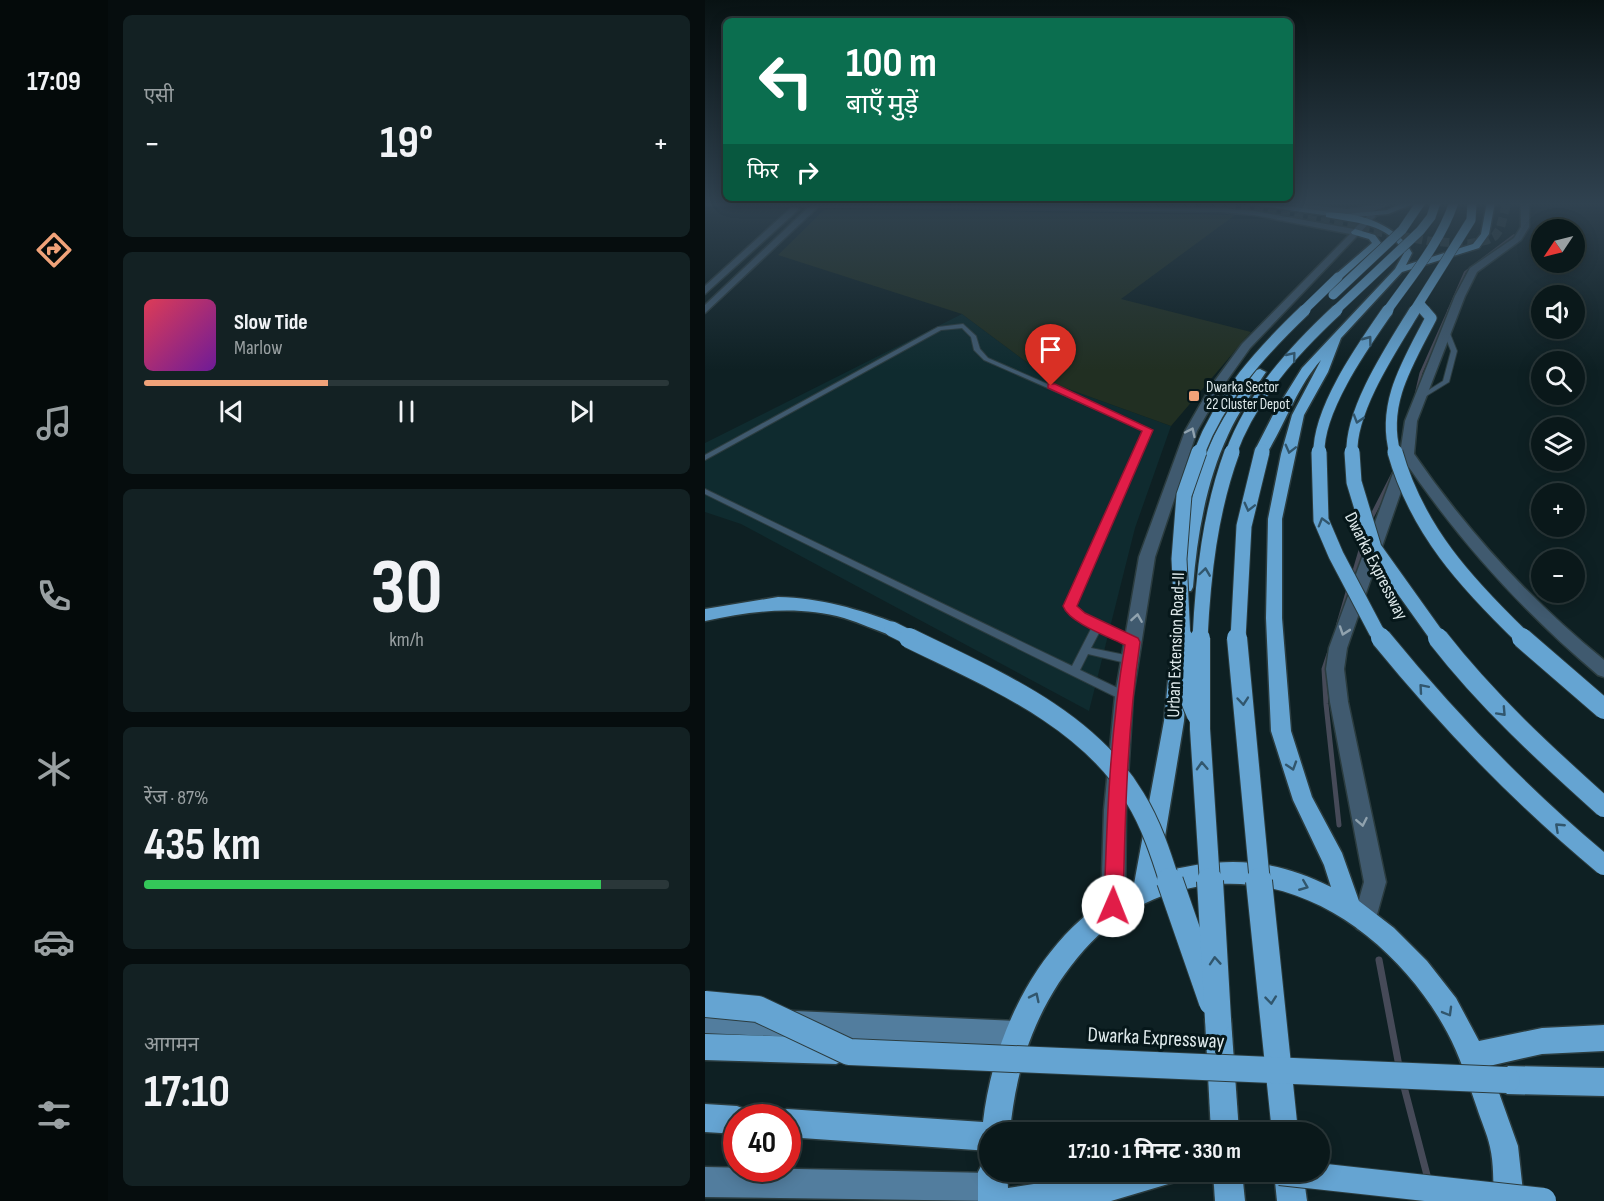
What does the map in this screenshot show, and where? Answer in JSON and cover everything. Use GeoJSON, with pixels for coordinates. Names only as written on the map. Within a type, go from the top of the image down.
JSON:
{"type":"FeatureCollection","features":[{"type":"Feature","properties":{"kind":"highway"},"geometry":{"type":"LineString","coordinates":[[1200,721],[1185,687],[1179,559],[1184,495],[1200,450],[1222,405],[1266,347],[1361,258]]}},
{"type":"Feature","properties":{"kind":"highway"},"geometry":{"type":"LineString","coordinates":[[1145,888],[1174,722],[1187,559],[1213,457],[1229,419],[1260,372],[1307,319],[1386,258]]}},
{"type":"Feature","properties":{"kind":"highway","name":"Urban Extension Road-II"},"geometry":{"type":"LineString","coordinates":[[1224,1122],[1200,721],[1201,597],[1212,520],[1232,451],[1249,412],[1297,350],[1389,258]]}},
{"type":"Feature","properties":{"kind":"highway"},"geometry":{"type":"LineString","coordinates":[[1399,258],[1399,270]]}},
{"type":"Feature","properties":{"kind":"highway","name":"Dwarka Expressway"},"geometry":{"type":"LineString","coordinates":[[1424,258],[1353,360],[1319,439],[1321,520],[1336,555],[1376,631],[1423,689],[1486,757],[1566,833],[1604,865]]}},
{"type":"Feature","properties":{"kind":"highway"},"geometry":{"type":"LineString","coordinates":[[1284,1122],[1253,819],[1237,632],[1244,526],[1262,450],[1280,413],[1306,370],[1399,270],[1437,258]]}},
{"type":"Feature","properties":{"kind":"highway","name":"Dwarka Expressway"},"geometry":{"type":"LineString","coordinates":[[1448,258],[1387,357],[1357,418],[1352,446],[1354,482],[1374,548],[1420,615],[1464,671],[1524,735],[1604,807]]}},
{"type":"Feature","properties":{"kind":"highway"},"geometry":{"type":"LineString","coordinates":[[1420,304],[1431,318],[1393,396],[1391,425],[1393,452],[1403,482],[1422,519],[1447,556],[1482,598],[1543,660],[1604,709]]}},
{"type":"Feature","properties":{"kind":"highway"},"geometry":{"type":"LineString","coordinates":[[1336,337],[1322,372],[1298,415],[1288,454],[1275,519],[1274,618],[1281,731],[1303,800],[1358,915]]}},
{"type":"Feature","properties":{"kind":"highway"},"geometry":{"type":"LineString","coordinates":[[705,615],[747,605],[780,603],[808,603],[854,614],[892,629],[984,676],[1047,711],[1078,733],[1109,761],[1135,797],[1162,856],[1218,1019]]}},
{"type":"Feature","properties":{"kind":"highway"},"geometry":{"type":"LineString","coordinates":[[997,1122],[998,1105],[1017,1034],[1043,981],[1076,939],[1113,906],[1145,888],[1196,873],[1249,872],[1302,884],[1358,915],[1396,945],[1438,995],[1473,1056],[1505,1149],[1509,1201]]}},
{"type":"Feature","properties":{"kind":"highway"},"geometry":{"type":"LineString","coordinates":[[705,1004],[758,1009],[849,1052]]}},
{"type":"Feature","properties":{"kind":"highway"},"geometry":{"type":"LineString","coordinates":[[1473,1056],[1542,1041],[1604,1038]]}},
{"type":"Feature","properties":{"kind":"highway","name":"Dwarka Expressway"},"geometry":{"type":"LineString","coordinates":[[705,1047],[1351,1076],[1604,1083]]}},
{"type":"Feature","properties":{"kind":"highway"},"geometry":{"type":"LineString","coordinates":[[705,1118],[723,1119]]}},
{"type":"Feature","properties":{"kind":"highway"},"geometry":{"type":"LineString","coordinates":[[801,1124],[979,1136]]}},
{"type":"Feature","properties":{"kind":"highway"},"geometry":{"type":"LineString","coordinates":[[1330,1178],[1543,1201]]}},
{"type":"Feature","properties":{"kind":"highway"},"geometry":{"type":"LineString","coordinates":[[998,1190],[1093,1191],[1127,1182]]}},
{"type":"Feature","properties":{"kind":"highway"},"geometry":{"type":"LineString","coordinates":[[1229,1182],[1230,1201]]}},
{"type":"Feature","properties":{"kind":"highway"},"geometry":{"type":"LineString","coordinates":[[1290,1182],[1292,1201]]}},
{"type":"Feature","properties":{"kind":"main road"},"geometry":{"type":"LineString","coordinates":[[705,1020],[1017,1034]]}},
{"type":"Feature","properties":{"kind":"main road"},"geometry":{"type":"LineString","coordinates":[[705,1182],[998,1190]]}},
{"type":"Feature","properties":{"kind":"street"},"geometry":{"type":"LineString","coordinates":[[705,291],[741,258]]}},
{"type":"Feature","properties":{"kind":"street"},"geometry":{"type":"LineString","coordinates":[[705,310],[760,258]]}},
{"type":"Feature","properties":{"kind":"street"},"geometry":{"type":"LineString","coordinates":[[1113,906],[1115,810],[1124,696],[1147,557],[1191,431],[1217,386],[1246,346],[1331,258]]}},
{"type":"Feature","properties":{"kind":"street"},"geometry":{"type":"LineString","coordinates":[[1358,915],[1375,882],[1339,702],[1335,669],[1338,648],[1407,454],[1411,421],[1460,296],[1473,270],[1491,258]]}},
{"type":"Feature","properties":{"kind":"street"},"geometry":{"type":"LineString","coordinates":[[1407,454],[1435,496],[1482,555],[1574,646],[1604,670]]}},
{"type":"Feature","properties":{"kind":"lane"},"geometry":{"type":"LineString","coordinates":[[705,458],[940,328],[963,326],[974,337],[977,350],[986,359],[1147,429],[1071,602],[1071,610],[1074,613],[1133,642]]}},
{"type":"Feature","properties":{"kind":"lane"},"geometry":{"type":"LineString","coordinates":[[705,491],[1124,696]]}},
{"type":"Feature","properties":{"kind":"lane"},"geometry":{"type":"LineString","coordinates":[[1074,671],[1098,625]]}},
{"type":"Feature","properties":{"kind":"lane"},"geometry":{"type":"LineString","coordinates":[[1085,650],[1130,660]]}},
{"type":"Feature","properties":{"kind":"shaded area"},"geometry":{"type":"Polygon","coordinates":[[[962,314],[1057,385],[1171,426],[1135,528],[1089,711],[741,524],[705,512],[705,443],[962,314]]]}},
{"type":"Feature","properties":{"kind":"green space"},"geometry":{"type":"Polygon","coordinates":[[[788,258],[1177,258],[1121,299],[1251,332],[1171,426],[1057,385],[962,314],[788,258]]]}},
{"type":"Feature","properties":{"kind":"waterway"},"geometry":{"type":"LineString","coordinates":[[1448,311],[1465,272],[1483,258]]}},
{"type":"Feature","properties":{"kind":"waterway"},"geometry":{"type":"LineString","coordinates":[[1415,399],[1421,373],[1449,310]]}},
{"type":"Feature","properties":{"kind":"waterway"},"geometry":{"type":"LineString","coordinates":[[1370,520],[1395,471]]}},
{"type":"Feature","properties":{"kind":"waterway"},"geometry":{"type":"LineString","coordinates":[[1353,577],[1365,536]]}},
{"type":"Feature","properties":{"kind":"waterway"},"geometry":{"type":"LineString","coordinates":[[1338,626],[1349,588]]}},
{"type":"Feature","properties":{"kind":"waterway"},"geometry":{"type":"LineString","coordinates":[[1329,654],[1324,669],[1326,704],[1339,825]]}},
{"type":"Feature","properties":{"kind":"waterway"},"geometry":{"type":"LineString","coordinates":[[1379,960],[1399,1066]]}},
{"type":"Feature","properties":{"kind":"waterway"},"geometry":{"type":"LineString","coordinates":[[1403,1083],[1428,1179]]}},
{"type":"Feature","properties":{"kind":"place","name":"Dwarka Sector 22 Cluster Depot"},"geometry":{"type":"Point","coordinates":[1194,396]}},
{"type":"Feature","properties":{"kind":"route"},"geometry":{"type":"LineString","coordinates":[[1051,386],[1148,430],[1070,606],[1074,613],[1133,642],[1124,696],[1118,762],[1113,906]]}}]}
